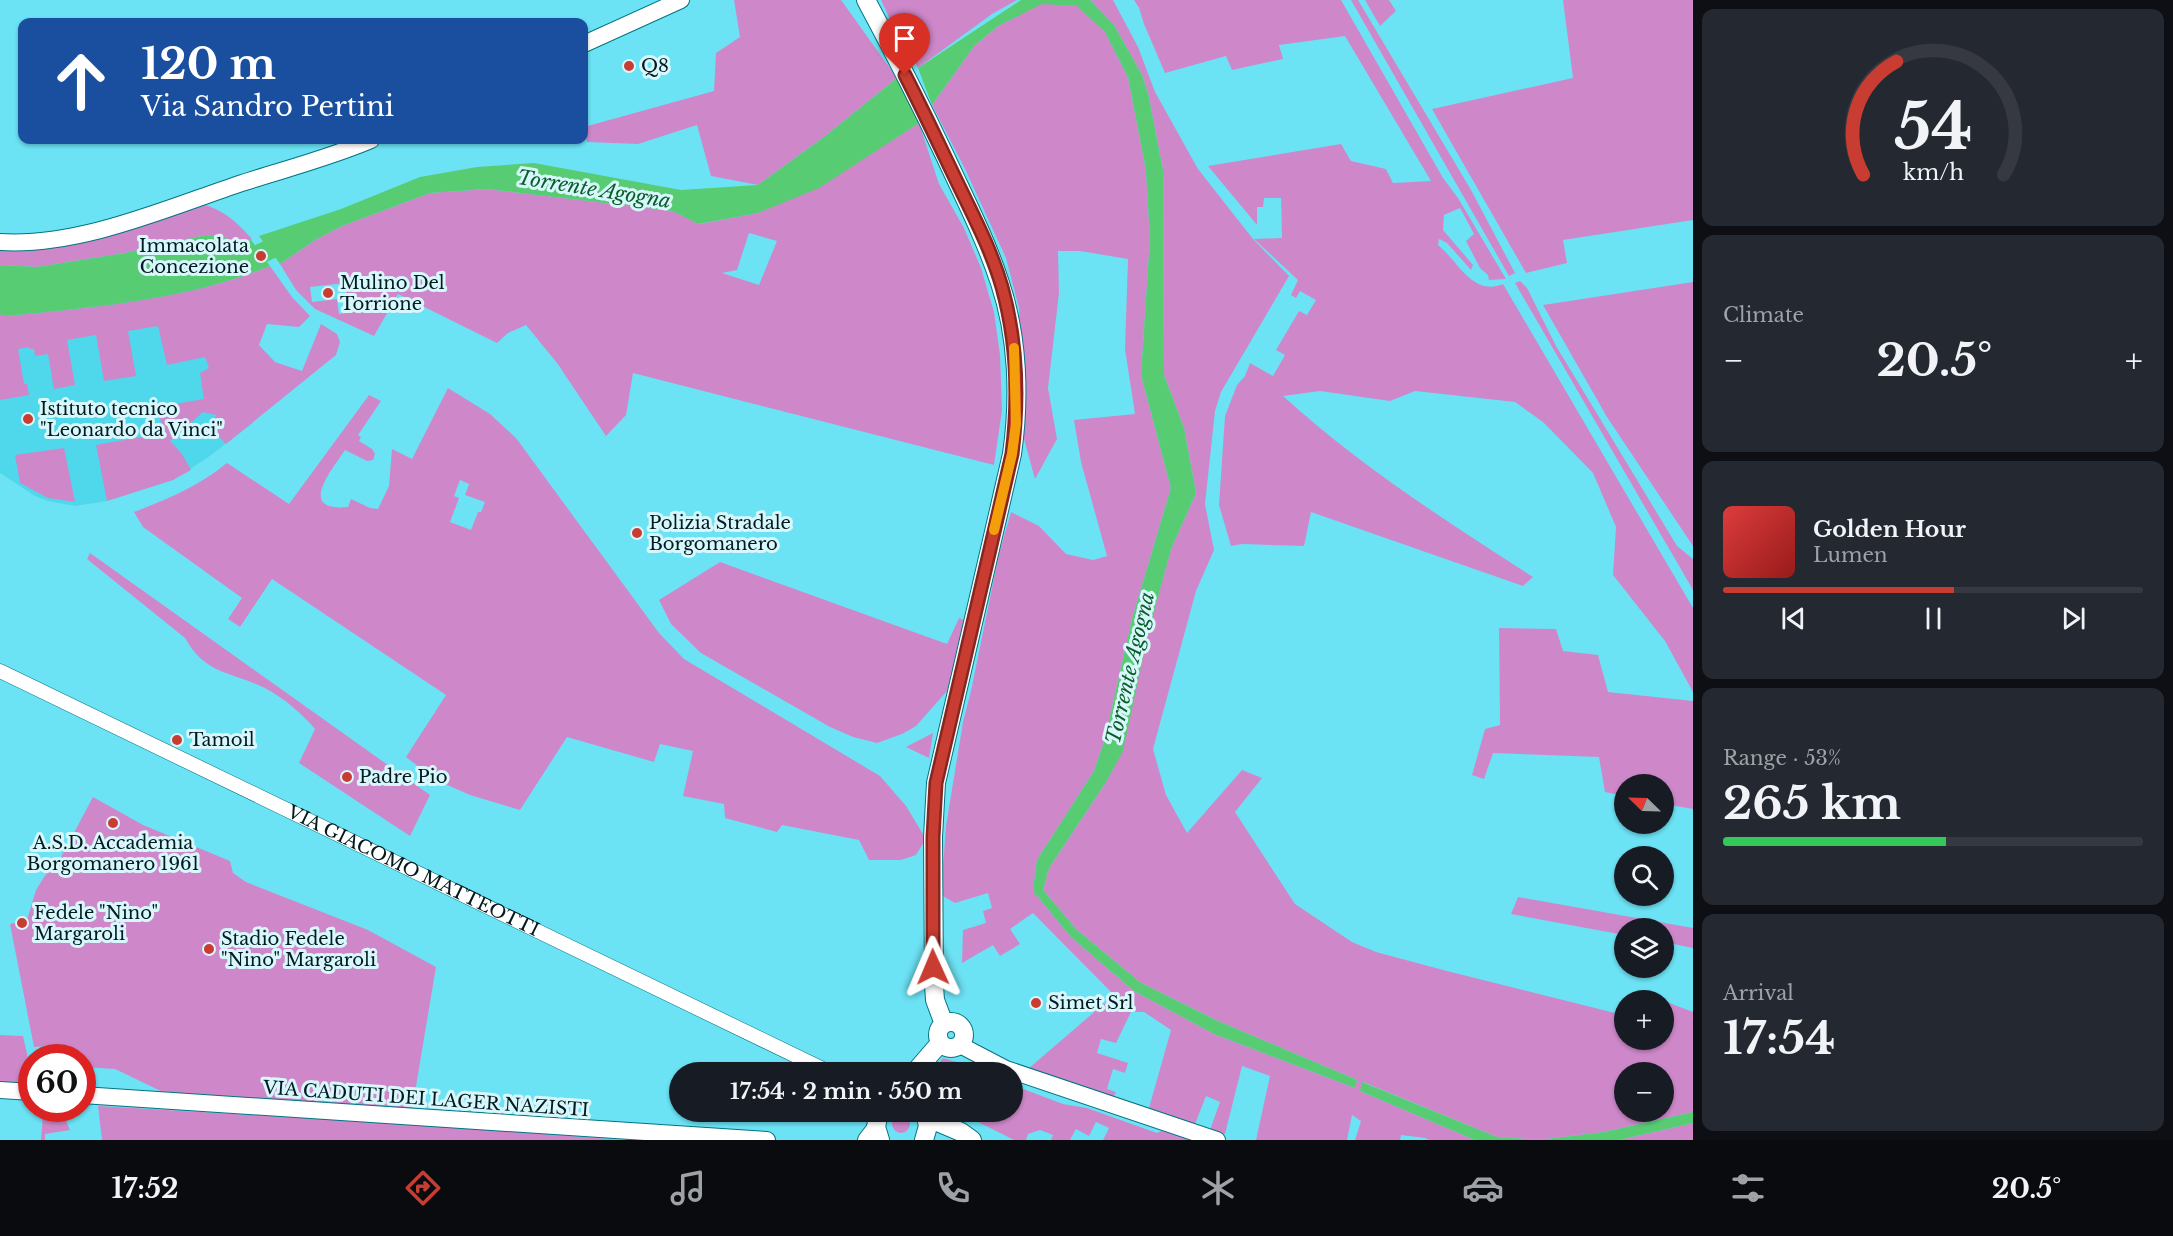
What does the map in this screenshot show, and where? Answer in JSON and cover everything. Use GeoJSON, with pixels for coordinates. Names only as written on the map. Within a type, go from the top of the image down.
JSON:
{"type":"FeatureCollection","features":[{"type":"Feature","properties":{"kind":"main road"},"geometry":{"type":"LineString","coordinates":[[588,42],[681,0]]}},
{"type":"Feature","properties":{"kind":"main road"},"geometry":{"type":"LineString","coordinates":[[861,0],[875,18]]}},
{"type":"Feature","properties":{"kind":"main road"},"geometry":{"type":"LineString","coordinates":[[866,0],[930,124],[977,224],[1001,285],[1014,348],[1016,424],[1012,454],[976,615],[937,771],[933,837],[934,986],[935,1000],[944,1024]]}},
{"type":"Feature","properties":{"kind":"main road"},"geometry":{"type":"LineString","coordinates":[[0,242],[49,241],[88,234],[266,175],[344,152],[362,144]]}},
{"type":"Feature","properties":{"kind":"main road"},"geometry":{"type":"LineString","coordinates":[[953,1022],[961,1026],[964,1036],[960,1045],[950,1049],[940,1043],[938,1033],[944,1024],[953,1022]]}},
{"type":"Feature","properties":{"kind":"main road"},"geometry":{"type":"LineString","coordinates":[[924,1062],[940,1043]]}},
{"type":"Feature","properties":{"kind":"main road"},"geometry":{"type":"LineString","coordinates":[[960,1045],[1006,1069],[1217,1140]]}},
{"type":"Feature","properties":{"kind":"main road"},"geometry":{"type":"LineString","coordinates":[[0,1090],[18,1091]]}},
{"type":"Feature","properties":{"kind":"main road","name":"VIA CADUTI DEI LAGER NAZISTI"},"geometry":{"type":"LineString","coordinates":[[96,1096],[767,1140]]}},
{"type":"Feature","properties":{"kind":"main road"},"geometry":{"type":"LineString","coordinates":[[926,1126],[944,1134],[972,1140]]}},
{"type":"Feature","properties":{"kind":"street","name":"VIA GIACOMO MATTEOTTI"},"geometry":{"type":"LineString","coordinates":[[0,671],[808,1062]]}},
{"type":"Feature","properties":{"kind":"shaded area"},"geometry":{"type":"Polygon","coordinates":[[[734,0],[841,0],[897,78],[824,137],[758,185],[711,176],[697,125],[638,144],[588,142],[588,126],[714,91],[716,53],[740,37],[734,0]]]}},
{"type":"Feature","properties":{"kind":"shaded area"},"geometry":{"type":"Polygon","coordinates":[[[881,0],[1017,0],[992,14],[918,68],[894,28],[881,0]]]}},
{"type":"Feature","properties":{"kind":"shaded area"},"geometry":{"type":"Polygon","coordinates":[[[1090,0],[1113,0],[1138,47],[1155,92],[1198,169],[1253,239],[1289,276],[1221,392],[1215,411],[1205,504],[1214,550],[1196,591],[1153,749],[1166,795],[1187,833],[1242,770],[1262,778],[1235,812],[1295,904],[1352,942],[1376,952],[1614,1013],[1614,1050],[1674,1050],[1674,1005],[1693,1012],[1693,1112],[1674,1116],[1674,1062],[1614,1062],[1614,1122],[1648,1122],[1604,1132],[1539,1140],[1497,1137],[1363,1082],[1360,1091],[1475,1140],[1430,1140],[1401,1135],[1400,1140],[1355,1140],[1361,1121],[1352,1115],[1347,1140],[1256,1140],[1270,1076],[1242,1066],[1225,1134],[1210,1130],[1220,1102],[1206,1096],[1195,1124],[1149,1108],[1171,1030],[1144,1012],[1131,1012],[1116,1043],[1101,1039],[1097,1053],[1128,1063],[1125,1073],[1113,1069],[1107,1089],[1116,1092],[1113,1098],[1028,1069],[1114,995],[1033,913],[1010,929],[1020,944],[1000,956],[993,945],[962,963],[963,930],[986,923],[983,911],[992,908],[988,893],[955,903],[941,895],[946,826],[963,722],[999,554],[1011,512],[1039,526],[1066,554],[1093,560],[1107,556],[1081,462],[1074,420],[1135,414],[1125,349],[1128,259],[1080,251],[1058,251],[1059,293],[1048,388],[1057,439],[1035,479],[1023,435],[1019,308],[1006,258],[965,169],[932,105],[974,46],[998,26],[1042,3],[1078,6],[1105,32],[1128,77],[1146,170],[1150,240],[1141,375],[1171,488],[1132,619],[1105,739],[1094,771],[1037,860],[1033,891],[1071,937],[1134,991],[1214,1034],[1355,1088],[1357,1080],[1218,1021],[1141,983],[1077,930],[1043,890],[1049,868],[1106,782],[1171,549],[1196,493],[1184,428],[1164,375],[1163,170],[1148,93],[1142,75],[1114,25],[1090,0]]]}},
{"type":"Feature","properties":{"kind":"shaded area"},"geometry":{"type":"Polygon","coordinates":[[[1134,0],[1341,0],[1443,178],[1458,198],[1506,279],[1489,280],[1488,275],[1480,268],[1466,241],[1474,234],[1460,208],[1444,215],[1443,230],[1473,265],[1471,270],[1447,243],[1439,239],[1438,245],[1475,282],[1492,287],[1503,284],[1693,608],[1693,692],[1665,641],[1613,575],[1616,527],[1593,473],[1543,422],[1515,402],[1415,391],[1390,401],[1320,391],[1283,396],[1312,422],[1373,469],[1436,514],[1533,577],[1523,586],[1311,512],[1304,546],[1242,544],[1231,546],[1219,505],[1225,416],[1237,385],[1245,376],[1250,363],[1273,376],[1285,355],[1276,350],[1299,311],[1307,315],[1316,300],[1300,291],[1296,298],[1291,295],[1298,280],[1254,239],[1282,238],[1281,198],[1264,198],[1263,207],[1257,207],[1257,225],[1208,166],[1341,144],[1351,161],[1386,169],[1393,183],[1431,181],[1345,36],[1279,45],[1283,59],[1232,70],[1226,56],[1165,73],[1134,0]]]}},
{"type":"Feature","properties":{"kind":"shaded area"},"geometry":{"type":"Polygon","coordinates":[[[1351,0],[1358,0],[1471,190],[1515,273],[1509,276],[1351,0]]]}},
{"type":"Feature","properties":{"kind":"shaded area"},"geometry":{"type":"Polygon","coordinates":[[[1365,0],[1389,0],[1396,11],[1380,26],[1365,0]]]}},
{"type":"Feature","properties":{"kind":"shaded area"},"geometry":{"type":"Polygon","coordinates":[[[1563,0],[1693,0],[1693,220],[1563,240],[1567,263],[1526,273],[1432,109],[1573,78],[1563,0]]]}},
{"type":"Feature","properties":{"kind":"shaded area"},"geometry":{"type":"Polygon","coordinates":[[[919,123],[939,184],[964,228],[981,268],[994,312],[1000,355],[1002,410],[994,465],[633,373],[626,415],[606,436],[557,363],[526,325],[508,333],[497,343],[398,294],[374,336],[315,309],[296,290],[280,264],[315,240],[342,226],[430,193],[487,189],[673,211],[699,224],[758,213],[833,178],[919,123]],[[749,233],[737,270],[722,273],[759,285],[777,241],[749,233]],[[345,283],[310,287],[312,302],[337,299],[339,314],[348,313],[345,283]]]}},
{"type":"Feature","properties":{"kind":"shaded area"},"geometry":{"type":"Polygon","coordinates":[[[202,204],[230,218],[252,239],[246,242],[206,235],[125,253],[37,267],[0,265],[0,242],[202,204]]]}},
{"type":"Feature","properties":{"kind":"shaded area"},"geometry":{"type":"Polygon","coordinates":[[[270,266],[292,297],[310,316],[299,327],[267,324],[259,345],[275,362],[302,371],[321,324],[337,334],[340,342],[336,355],[226,444],[212,430],[216,415],[203,412],[170,441],[182,454],[191,470],[173,480],[107,501],[96,445],[163,433],[157,403],[163,402],[164,406],[204,399],[200,373],[209,368],[205,357],[167,365],[158,326],[128,331],[136,376],[104,381],[96,335],[67,340],[75,385],[54,389],[48,354],[35,356],[34,349],[30,347],[18,349],[24,384],[27,384],[29,395],[0,400],[0,314],[7,316],[140,300],[206,287],[270,266]]]}},
{"type":"Feature","properties":{"kind":"shaded area"},"geometry":{"type":"Polygon","coordinates":[[[1520,281],[1527,288],[1556,346],[1677,546],[1693,559],[1693,590],[1515,283],[1520,281]]]}},
{"type":"Feature","properties":{"kind":"shaded area"},"geometry":{"type":"Polygon","coordinates":[[[1693,282],[1693,546],[1607,417],[1543,305],[1693,282]]]}},
{"type":"Feature","properties":{"kind":"shaded area"},"geometry":{"type":"Polygon","coordinates":[[[214,284],[253,423],[207,458],[173,480],[107,501],[75,506],[48,501],[35,496],[0,473],[0,314],[7,316],[92,307],[181,293],[214,284]]]}},
{"type":"Feature","properties":{"kind":"shaded area"},"geometry":{"type":"Polygon","coordinates":[[[448,388],[490,414],[516,438],[659,633],[684,659],[880,776],[906,806],[926,839],[916,855],[901,860],[869,860],[859,840],[782,825],[777,832],[725,818],[724,804],[683,796],[693,751],[660,744],[654,762],[567,737],[520,810],[470,795],[436,780],[406,757],[446,695],[272,579],[240,627],[228,619],[242,598],[143,527],[134,512],[183,491],[227,463],[289,504],[369,395],[381,401],[358,435],[361,437],[359,441],[372,449],[375,454],[373,460],[367,461],[345,450],[322,488],[321,496],[324,503],[332,507],[348,507],[351,499],[370,508],[378,509],[389,486],[392,449],[412,459],[448,388]],[[460,480],[454,496],[459,498],[450,522],[471,530],[485,502],[465,495],[469,484],[460,480]]]}},
{"type":"Feature","properties":{"kind":"shaded area"},"geometry":{"type":"Polygon","coordinates":[[[64,448],[75,502],[48,498],[20,483],[15,455],[64,448]]]}},
{"type":"Feature","properties":{"kind":"shaded area"},"geometry":{"type":"Polygon","coordinates":[[[90,553],[430,795],[410,836],[299,763],[315,729],[298,711],[265,688],[210,666],[201,659],[185,638],[87,559],[90,553]]]}},
{"type":"Feature","properties":{"kind":"shaded area"},"geometry":{"type":"Polygon","coordinates":[[[720,562],[947,644],[959,618],[966,621],[947,691],[916,726],[877,743],[853,737],[830,727],[701,653],[671,624],[659,600],[720,562]]]}},
{"type":"Feature","properties":{"kind":"shaded area"},"geometry":{"type":"Polygon","coordinates":[[[1499,628],[1556,629],[1563,651],[1598,655],[1608,692],[1693,701],[1693,809],[1674,806],[1674,774],[1614,774],[1614,794],[1605,792],[1599,757],[1493,753],[1484,779],[1472,775],[1485,729],[1500,725],[1499,628]]]}},
{"type":"Feature","properties":{"kind":"shaded area"},"geometry":{"type":"Polygon","coordinates":[[[933,733],[929,758],[906,747],[933,733]]]}},
{"type":"Feature","properties":{"kind":"shaded area","name":"Stadio Fedele \"Nino\" Margaroli"},"geometry":{"type":"Polygon","coordinates":[[[93,797],[143,825],[230,861],[233,873],[246,882],[368,930],[436,967],[412,1110],[169,1095],[115,1069],[96,1068],[96,1044],[33,1044],[10,924],[27,920],[36,890],[60,859],[93,797]]]}},
{"type":"Feature","properties":{"kind":"shaded area"},"geometry":{"type":"Polygon","coordinates":[[[1518,897],[1637,918],[1614,918],[1614,933],[1511,914],[1518,897]]]}},
{"type":"Feature","properties":{"kind":"shaded area"},"geometry":{"type":"Polygon","coordinates":[[[1674,925],[1693,928],[1693,948],[1674,944],[1674,925]]]}},
{"type":"Feature","properties":{"kind":"shaded area"},"geometry":{"type":"Polygon","coordinates":[[[0,1035],[23,1036],[25,1044],[18,1044],[18,1085],[0,1084],[0,1035]]]}},
{"type":"Feature","properties":{"kind":"shaded area"},"geometry":{"type":"Polygon","coordinates":[[[943,1058],[957,1062],[940,1062],[943,1058]]]}},
{"type":"Feature","properties":{"kind":"shaded area"},"geometry":{"type":"Polygon","coordinates":[[[1023,1089],[1063,1104],[1087,1108],[1157,1133],[1163,1130],[1196,1140],[1103,1140],[1109,1128],[1096,1122],[1089,1136],[1076,1129],[1070,1140],[1051,1140],[1053,1135],[1040,1130],[1028,1134],[1026,1140],[1014,1140],[978,1122],[1023,1122],[1023,1089]]]}},
{"type":"Feature","properties":{"kind":"shaded area"},"geometry":{"type":"Polygon","coordinates":[[[98,1106],[459,1127],[621,1140],[102,1140],[98,1106]]]}},
{"type":"Feature","properties":{"kind":"shaded area"},"geometry":{"type":"Polygon","coordinates":[[[42,1122],[67,1122],[70,1130],[45,1134],[45,1140],[41,1140],[42,1122]]]}},
{"type":"Feature","properties":{"kind":"shaded area"},"geometry":{"type":"Polygon","coordinates":[[[893,1122],[909,1122],[907,1130],[901,1133],[895,1130],[892,1124],[893,1122]]]}},
{"type":"Feature","properties":{"kind":"shaded area"},"geometry":{"type":"Polygon","coordinates":[[[1693,1123],[1693,1140],[1619,1140],[1693,1123]]]}},
{"type":"Feature","properties":{"kind":"water"},"geometry":{"type":"Polygon","coordinates":[[[1021,0],[1090,0],[1114,25],[1142,75],[1148,93],[1163,170],[1164,375],[1184,428],[1196,493],[1171,549],[1148,634],[1123,751],[1106,782],[1049,868],[1043,890],[1077,930],[1141,983],[1218,1021],[1357,1080],[1355,1088],[1214,1034],[1134,991],[1071,937],[1033,891],[1037,860],[1094,771],[1105,739],[1132,619],[1171,488],[1141,375],[1150,240],[1146,170],[1128,77],[1105,32],[1077,6],[1042,4],[998,26],[974,46],[932,105],[918,68],[1021,0]]]}},
{"type":"Feature","properties":{"kind":"water"},"geometry":{"type":"Polygon","coordinates":[[[897,78],[919,123],[819,188],[758,213],[698,224],[673,211],[487,189],[430,193],[342,226],[315,240],[280,264],[272,253],[274,250],[272,247],[267,247],[259,236],[341,209],[420,177],[477,167],[534,163],[681,190],[758,185],[824,137],[897,78]]]}},
{"type":"Feature","properties":{"kind":"water"},"geometry":{"type":"Polygon","coordinates":[[[206,235],[246,242],[251,240],[270,266],[206,287],[140,300],[6,316],[0,314],[0,265],[37,267],[125,253],[206,235]]]}},
{"type":"Feature","properties":{"kind":"water"},"geometry":{"type":"Polygon","coordinates":[[[1362,1082],[1497,1137],[1539,1140],[1475,1140],[1360,1091],[1362,1082]]]}},
{"type":"Feature","properties":{"kind":"water"},"geometry":{"type":"Polygon","coordinates":[[[1693,1112],[1693,1123],[1619,1140],[1539,1140],[1604,1132],[1648,1122],[1674,1122],[1674,1116],[1693,1112]]]}},
{"type":"Feature","properties":{"kind":"waterway","name":"Torrente Agogna"},"geometry":{"type":"LineString","coordinates":[[237,260],[254,257],[295,237]]}},
{"type":"Feature","properties":{"kind":"slow traffic"},"geometry":{"type":"LineString","coordinates":[[994,530],[1012,454],[1016,424],[1014,348]]}},
{"type":"Feature","properties":{"kind":"place","name":"Q8"},"geometry":{"type":"Point","coordinates":[629,66]}},
{"type":"Feature","properties":{"kind":"place","name":"Immacolata Concezione"},"geometry":{"type":"Point","coordinates":[261,256]}},
{"type":"Feature","properties":{"kind":"place","name":"Mulino Del Torrione"},"geometry":{"type":"Point","coordinates":[328,293]}},
{"type":"Feature","properties":{"kind":"place","name":"Istituto tecnico \"Leonardo da Vinci\""},"geometry":{"type":"Point","coordinates":[28,419]}},
{"type":"Feature","properties":{"kind":"place","name":"Polizia Stradale Borgomanero"},"geometry":{"type":"Point","coordinates":[637,533]}},
{"type":"Feature","properties":{"kind":"place","name":"Tamoil"},"geometry":{"type":"Point","coordinates":[177,740]}},
{"type":"Feature","properties":{"kind":"place","name":"Padre Pio"},"geometry":{"type":"Point","coordinates":[347,777]}},
{"type":"Feature","properties":{"kind":"place","name":"A.S.D. Accademia Borgomanero 1961"},"geometry":{"type":"Point","coordinates":[113,823]}},
{"type":"Feature","properties":{"kind":"place","name":"Fedele \"Nino\" Margaroli"},"geometry":{"type":"Point","coordinates":[22,923]}},
{"type":"Feature","properties":{"kind":"place","name":"Stadio Fedele \"Nino\" Margaroli"},"geometry":{"type":"Point","coordinates":[209,949]}},
{"type":"Feature","properties":{"kind":"place","name":"Simet Srl"},"geometry":{"type":"Point","coordinates":[1036,1003]}},
{"type":"Feature","properties":{"kind":"route"},"geometry":{"type":"LineString","coordinates":[[905,75],[989,252],[1009,317],[1015,374],[1016,424],[1012,454],[976,615],[937,771],[933,837],[933,967]]}}]}
